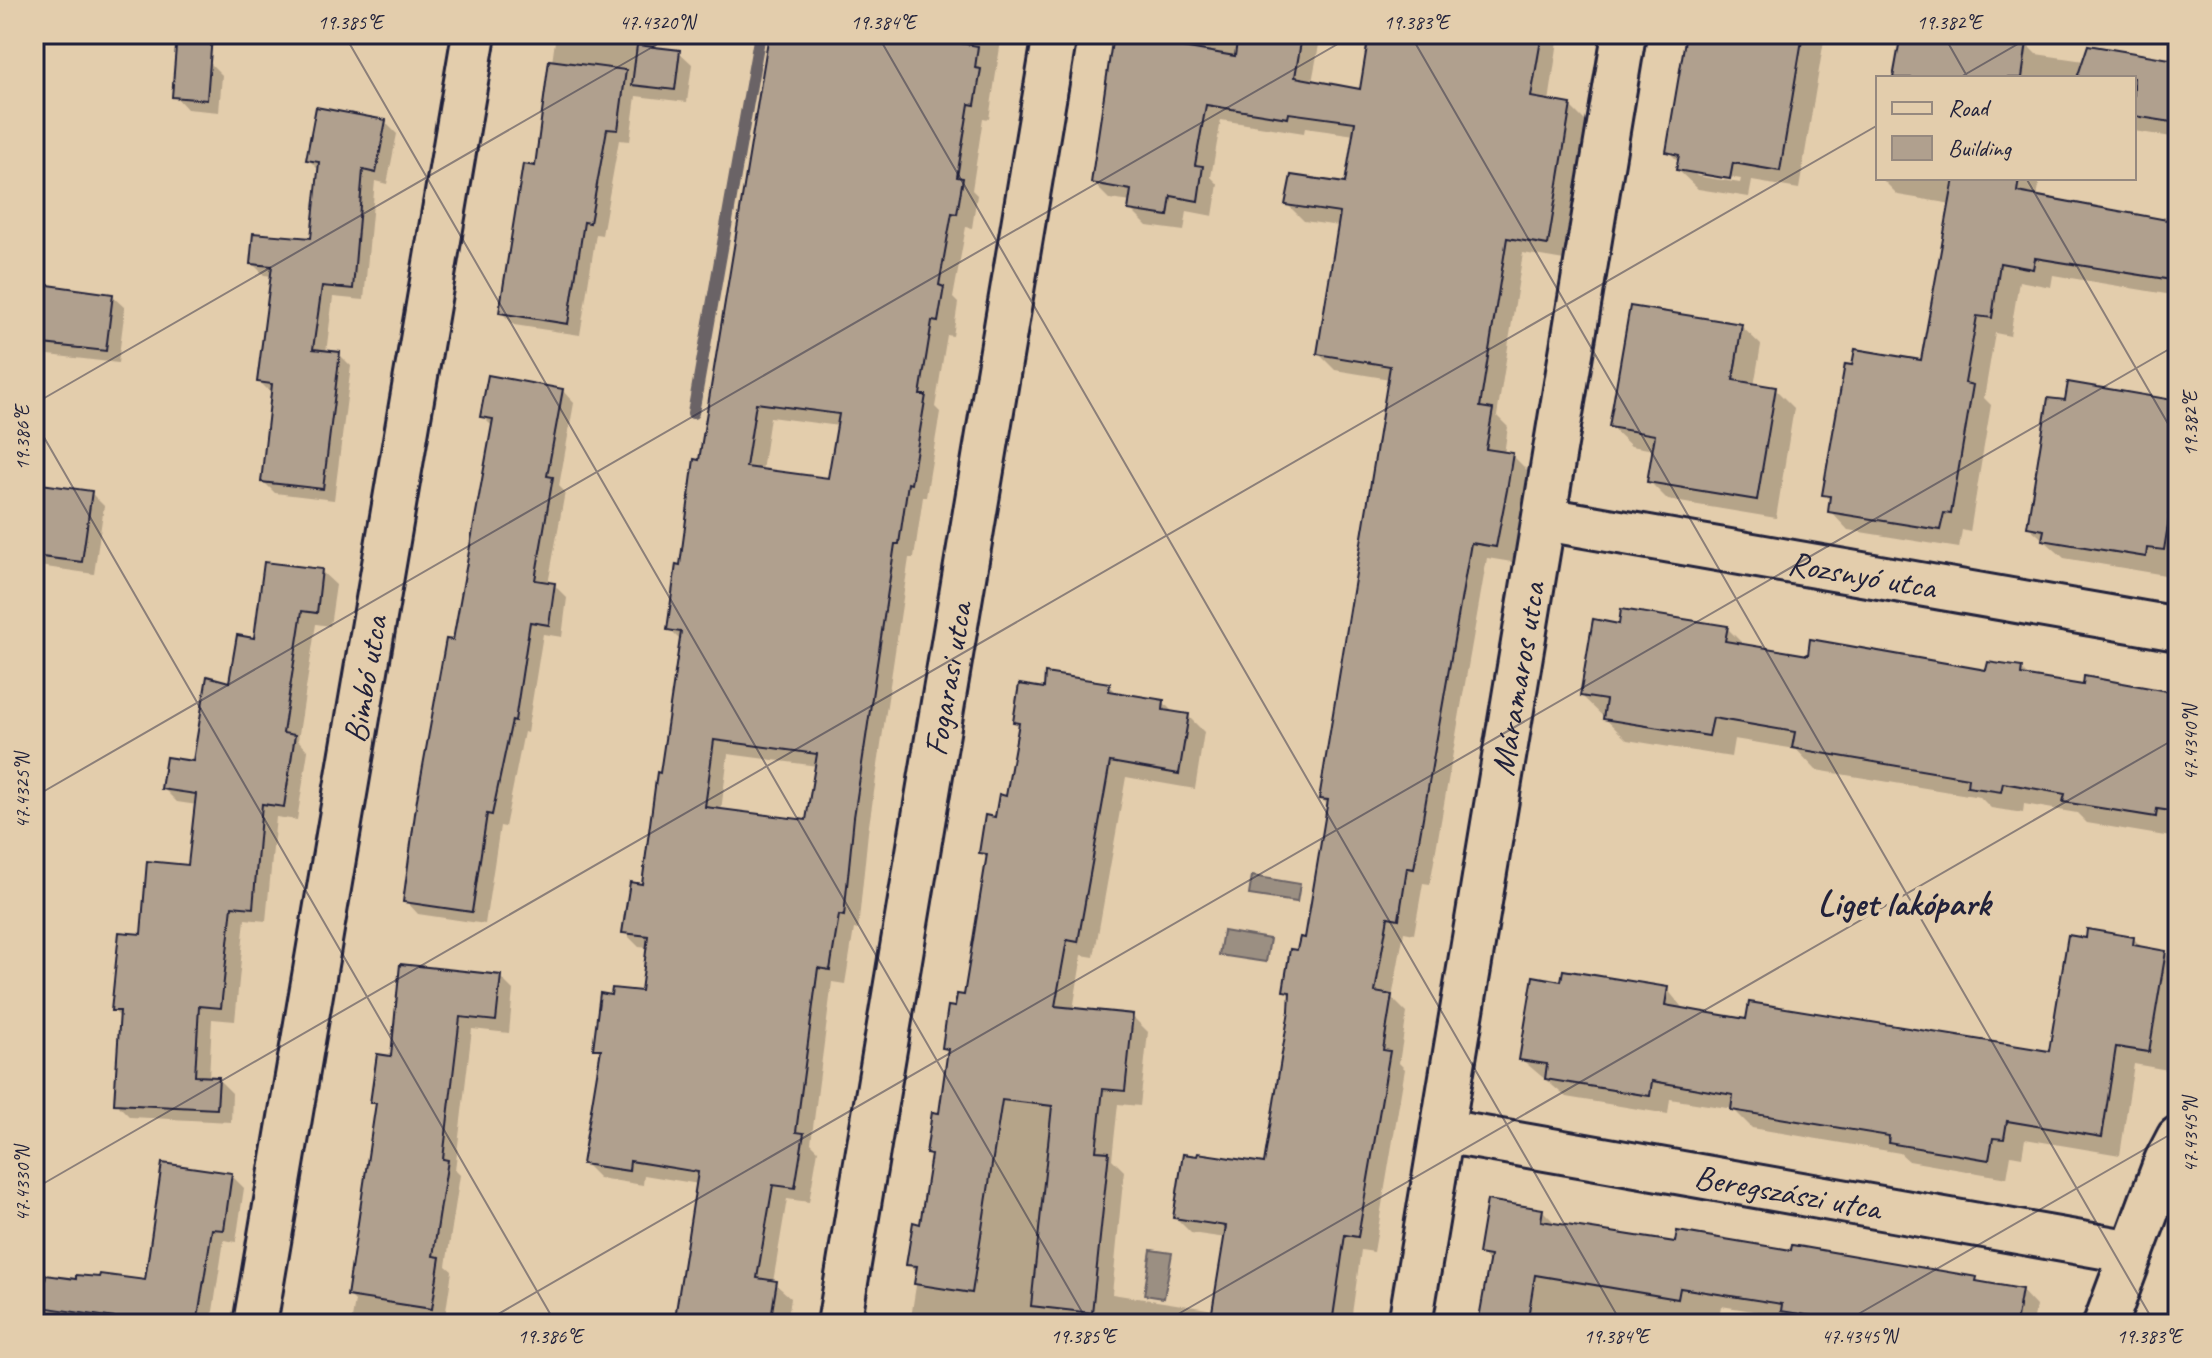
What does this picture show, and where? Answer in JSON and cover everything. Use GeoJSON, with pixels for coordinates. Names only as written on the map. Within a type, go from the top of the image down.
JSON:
{"type":"FeatureCollection","features":[{"type":"Feature","properties":{"kind":"street","name":"Bimbó utca"},"geometry":{"type":"LineString","coordinates":[[255,1324],[474,34]]}},
{"type":"Feature","properties":{"kind":"street","name":"Fogarasi utca"},"geometry":{"type":"LineString","coordinates":[[839,1324],[1055,34]]}},
{"type":"Feature","properties":{"kind":"street","name":"Máramaros utca"},"geometry":{"type":"LineString","coordinates":[[1410,1324],[1624,34]]}},
{"type":"Feature","properties":{"kind":"street","name":"Rozsnyó utca"},"geometry":{"type":"LineString","coordinates":[[1545,519],[2178,629]]}},
{"type":"Feature","properties":{"kind":"street","name":"Beregszászi utca"},"geometry":{"type":"LineString","coordinates":[[1443,1131],[2132,1252]]}},
{"type":"Feature","properties":{"kind":"street"},"geometry":{"type":"LineString","coordinates":[[2105,1324],[2178,1138]]}},
{"type":"Feature","properties":{"kind":"shaded area"},"geometry":{"type":"Polygon","coordinates":[[[1252,876],[1300,884],[1297,902],[1249,895],[1252,876]]]}},
{"type":"Feature","properties":{"kind":"shaded area"},"geometry":{"type":"Polygon","coordinates":[[[1223,931],[1270,939],[1266,962],[1219,955],[1223,931]]]}},
{"type":"Feature","properties":{"kind":"shaded area"},"geometry":{"type":"Polygon","coordinates":[[[1151,1250],[1172,1253],[1164,1298],[1144,1295],[1151,1250]]]}},
{"type":"Feature","properties":{"kind":"building"},"geometry":{"type":"Polygon","coordinates":[[[177,34],[212,36],[207,100],[172,97],[177,34]]]}},
{"type":"Feature","properties":{"kind":"building"},"geometry":{"type":"Polygon","coordinates":[[[769,34],[907,34],[978,46],[975,68],[981,69],[975,105],[969,104],[957,177],[963,178],[957,214],[952,213],[939,285],[944,287],[938,322],[932,321],[920,395],[926,395],[911,484],[908,483],[899,544],[895,544],[854,817],[844,916],[839,915],[830,970],[818,968],[796,1132],[804,1133],[795,1188],[773,1185],[757,1278],[777,1281],[770,1324],[674,1324],[698,1172],[630,1161],[629,1171],[582,1164],[601,1049],[593,1049],[600,993],[611,995],[612,988],[641,991],[648,936],[622,933],[630,882],[642,884],[681,632],[667,630],[676,564],[680,565],[694,459],[699,460],[769,34]],[[756,403],[746,467],[828,478],[839,414],[756,403]],[[714,740],[705,807],[806,820],[817,754],[714,740]]]}},
{"type":"Feature","properties":{"kind":"building"},"geometry":{"type":"Polygon","coordinates":[[[1238,34],[1301,42],[1295,77],[1360,89],[1369,34],[1542,34],[1531,97],[1571,104],[1548,245],[1507,238],[1480,407],[1493,409],[1486,449],[1513,453],[1496,547],[1471,543],[1414,869],[1407,868],[1399,919],[1388,917],[1375,992],[1392,995],[1383,1050],[1390,1051],[1358,1237],[1345,1235],[1332,1324],[1210,1324],[1226,1226],[1173,1218],[1183,1154],[1197,1156],[1198,1153],[1264,1163],[1289,1011],[1290,992],[1283,991],[1290,949],[1297,950],[1300,937],[1305,938],[1328,800],[1319,799],[1390,366],[1317,354],[1340,213],[1285,205],[1291,175],[1345,183],[1355,122],[1289,113],[1288,118],[1206,105],[1195,165],[1203,166],[1198,201],[1171,196],[1168,216],[1128,210],[1131,190],[1091,183],[1113,35],[1235,56],[1238,34]]]}},
{"type":"Feature","properties":{"kind":"building"},"geometry":{"type":"Polygon","coordinates":[[[1686,34],[1803,34],[1780,171],[1733,163],[1730,179],[1676,170],[1679,155],[1666,152],[1686,34]]]}},
{"type":"Feature","properties":{"kind":"building"},"geometry":{"type":"Polygon","coordinates":[[[1901,34],[1979,34],[2027,42],[2022,76],[1893,76],[1901,34]]]}},
{"type":"Feature","properties":{"kind":"building"},"geometry":{"type":"Polygon","coordinates":[[[637,45],[680,50],[675,90],[632,85],[637,45]]]}},
{"type":"Feature","properties":{"kind":"building"},"geometry":{"type":"Polygon","coordinates":[[[2088,45],[2176,60],[2178,123],[2136,116],[2136,76],[2078,76],[2088,45]]]}},
{"type":"Feature","properties":{"kind":"building"},"geometry":{"type":"Polygon","coordinates":[[[549,60],[626,70],[618,130],[607,129],[590,223],[584,222],[568,324],[499,313],[523,164],[535,166],[549,60]]]}},
{"type":"Feature","properties":{"kind":"building"},"geometry":{"type":"Polygon","coordinates":[[[316,107],[386,120],[376,173],[363,170],[353,289],[322,286],[313,349],[340,352],[323,489],[261,482],[272,384],[257,382],[272,266],[250,264],[253,233],[311,238],[319,162],[306,160],[316,107]]]}},
{"type":"Feature","properties":{"kind":"building"},"geometry":{"type":"Polygon","coordinates":[[[1954,180],[2019,180],[2017,192],[2178,222],[2178,281],[2035,258],[2033,269],[2000,263],[1992,318],[1977,316],[1965,383],[1973,385],[1951,514],[1944,513],[1940,530],[1828,512],[1830,496],[1822,495],[1845,364],[1852,365],[1855,349],[1921,360],[1954,180]]]}},
{"type":"Feature","properties":{"kind":"building"},"geometry":{"type":"Polygon","coordinates":[[[41,284],[113,294],[106,351],[34,343],[41,284]]]}},
{"type":"Feature","properties":{"kind":"building"},"geometry":{"type":"Polygon","coordinates":[[[1630,306],[1742,324],[1733,380],[1776,387],[1757,500],[1647,482],[1655,435],[1609,427],[1630,306]]]}},
{"type":"Feature","properties":{"kind":"building"},"geometry":{"type":"Polygon","coordinates":[[[488,375],[563,389],[547,476],[553,477],[535,580],[555,583],[549,625],[530,622],[515,721],[512,720],[492,815],[487,814],[472,912],[403,902],[417,799],[446,639],[453,640],[493,419],[480,417],[488,375]]]}},
{"type":"Feature","properties":{"kind":"building"},"geometry":{"type":"Polygon","coordinates":[[[2068,382],[2173,400],[2170,417],[2178,419],[2178,463],[2164,550],[2147,548],[2146,557],[2042,540],[2044,530],[2027,527],[2048,398],[2065,400],[2068,382]]]}},
{"type":"Feature","properties":{"kind":"building"},"geometry":{"type":"Polygon","coordinates":[[[34,483],[92,491],[82,562],[34,556],[34,483]]]}},
{"type":"Feature","properties":{"kind":"building"},"geometry":{"type":"Polygon","coordinates":[[[264,562],[322,569],[317,613],[302,611],[283,733],[295,735],[284,807],[262,804],[253,908],[232,906],[221,1008],[199,1006],[195,1076],[219,1077],[217,1109],[114,1104],[120,1011],[111,1011],[119,932],[141,934],[147,861],[188,865],[196,794],[161,789],[166,757],[193,761],[207,676],[229,682],[237,635],[254,638],[264,562]]]}},
{"type":"Feature","properties":{"kind":"building"},"geometry":{"type":"Polygon","coordinates":[[[1621,609],[1728,626],[1725,641],[1808,655],[1810,639],[1986,670],[1988,662],[2022,667],[2021,675],[2083,685],[2084,676],[2178,693],[2178,812],[2157,809],[2156,817],[2063,802],[2065,794],[2003,783],[2001,792],[1967,787],[1968,778],[1792,748],[1795,732],[1713,718],[1709,736],[1603,719],[1606,700],[1580,696],[1593,619],[1619,624],[1621,609]]]}},
{"type":"Feature","properties":{"kind":"building"},"geometry":{"type":"Polygon","coordinates":[[[1045,673],[1110,683],[1109,691],[1164,700],[1163,710],[1189,714],[1179,774],[1110,762],[1078,942],[1067,940],[1055,1006],[1133,1014],[1125,1091],[1103,1089],[1096,1151],[1109,1152],[1092,1313],[1031,1306],[1052,1106],[1002,1100],[972,1293],[914,1284],[917,1266],[906,1265],[913,1222],[920,1224],[931,1155],[926,1154],[932,1112],[939,1113],[948,1049],[942,1048],[948,1006],[955,1007],[957,994],[964,995],[987,854],[979,853],[985,815],[995,817],[999,794],[1006,796],[1019,723],[1013,722],[1019,684],[1044,688],[1045,673]]]}},
{"type":"Feature","properties":{"kind":"building"},"geometry":{"type":"Polygon","coordinates":[[[2087,929],[2134,937],[2133,945],[2166,951],[2149,1052],[2116,1047],[2102,1137],[2007,1121],[2004,1139],[1993,1138],[1989,1160],[1888,1143],[1889,1136],[1731,1110],[1733,1095],[1652,1081],[1650,1096],[1545,1079],[1547,1064],[1519,1060],[1533,976],[1561,981],[1563,970],[1668,987],[1665,1005],[1746,1019],[1749,1002],[2049,1051],[2068,935],[2086,938],[2087,929]]]}},
{"type":"Feature","properties":{"kind":"building"},"geometry":{"type":"Polygon","coordinates":[[[400,964],[501,975],[496,1021],[460,1017],[443,1159],[448,1160],[433,1256],[440,1257],[432,1309],[347,1296],[376,1103],[370,1103],[377,1054],[391,1056],[400,964]]]}},
{"type":"Feature","properties":{"kind":"building"},"geometry":{"type":"Polygon","coordinates":[[[162,1163],[232,1173],[224,1230],[212,1229],[197,1324],[155,1324],[41,1307],[46,1275],[76,1279],[76,1275],[99,1277],[100,1274],[145,1280],[162,1163]]]}},
{"type":"Feature","properties":{"kind":"building"},"geometry":{"type":"Polygon","coordinates":[[[1487,1200],[1543,1209],[1541,1221],[1675,1242],[1677,1231],[1791,1250],[1792,1245],[1977,1277],[1976,1281],[2022,1289],[2016,1324],[1862,1324],[1781,1311],[1782,1304],[1680,1288],[1678,1299],[1535,1275],[1527,1324],[1478,1324],[1490,1256],[1478,1254],[1487,1200]]]}},
{"type":"Feature","properties":{"kind":"waterway"},"geometry":{"type":"LineString","coordinates":[[693,413],[760,34]]}},
{"type":"Feature","properties":{"kind":"district","name":"Liget lakópark"},"geometry":{"type":"Point","coordinates":[1904,903]}}]}
